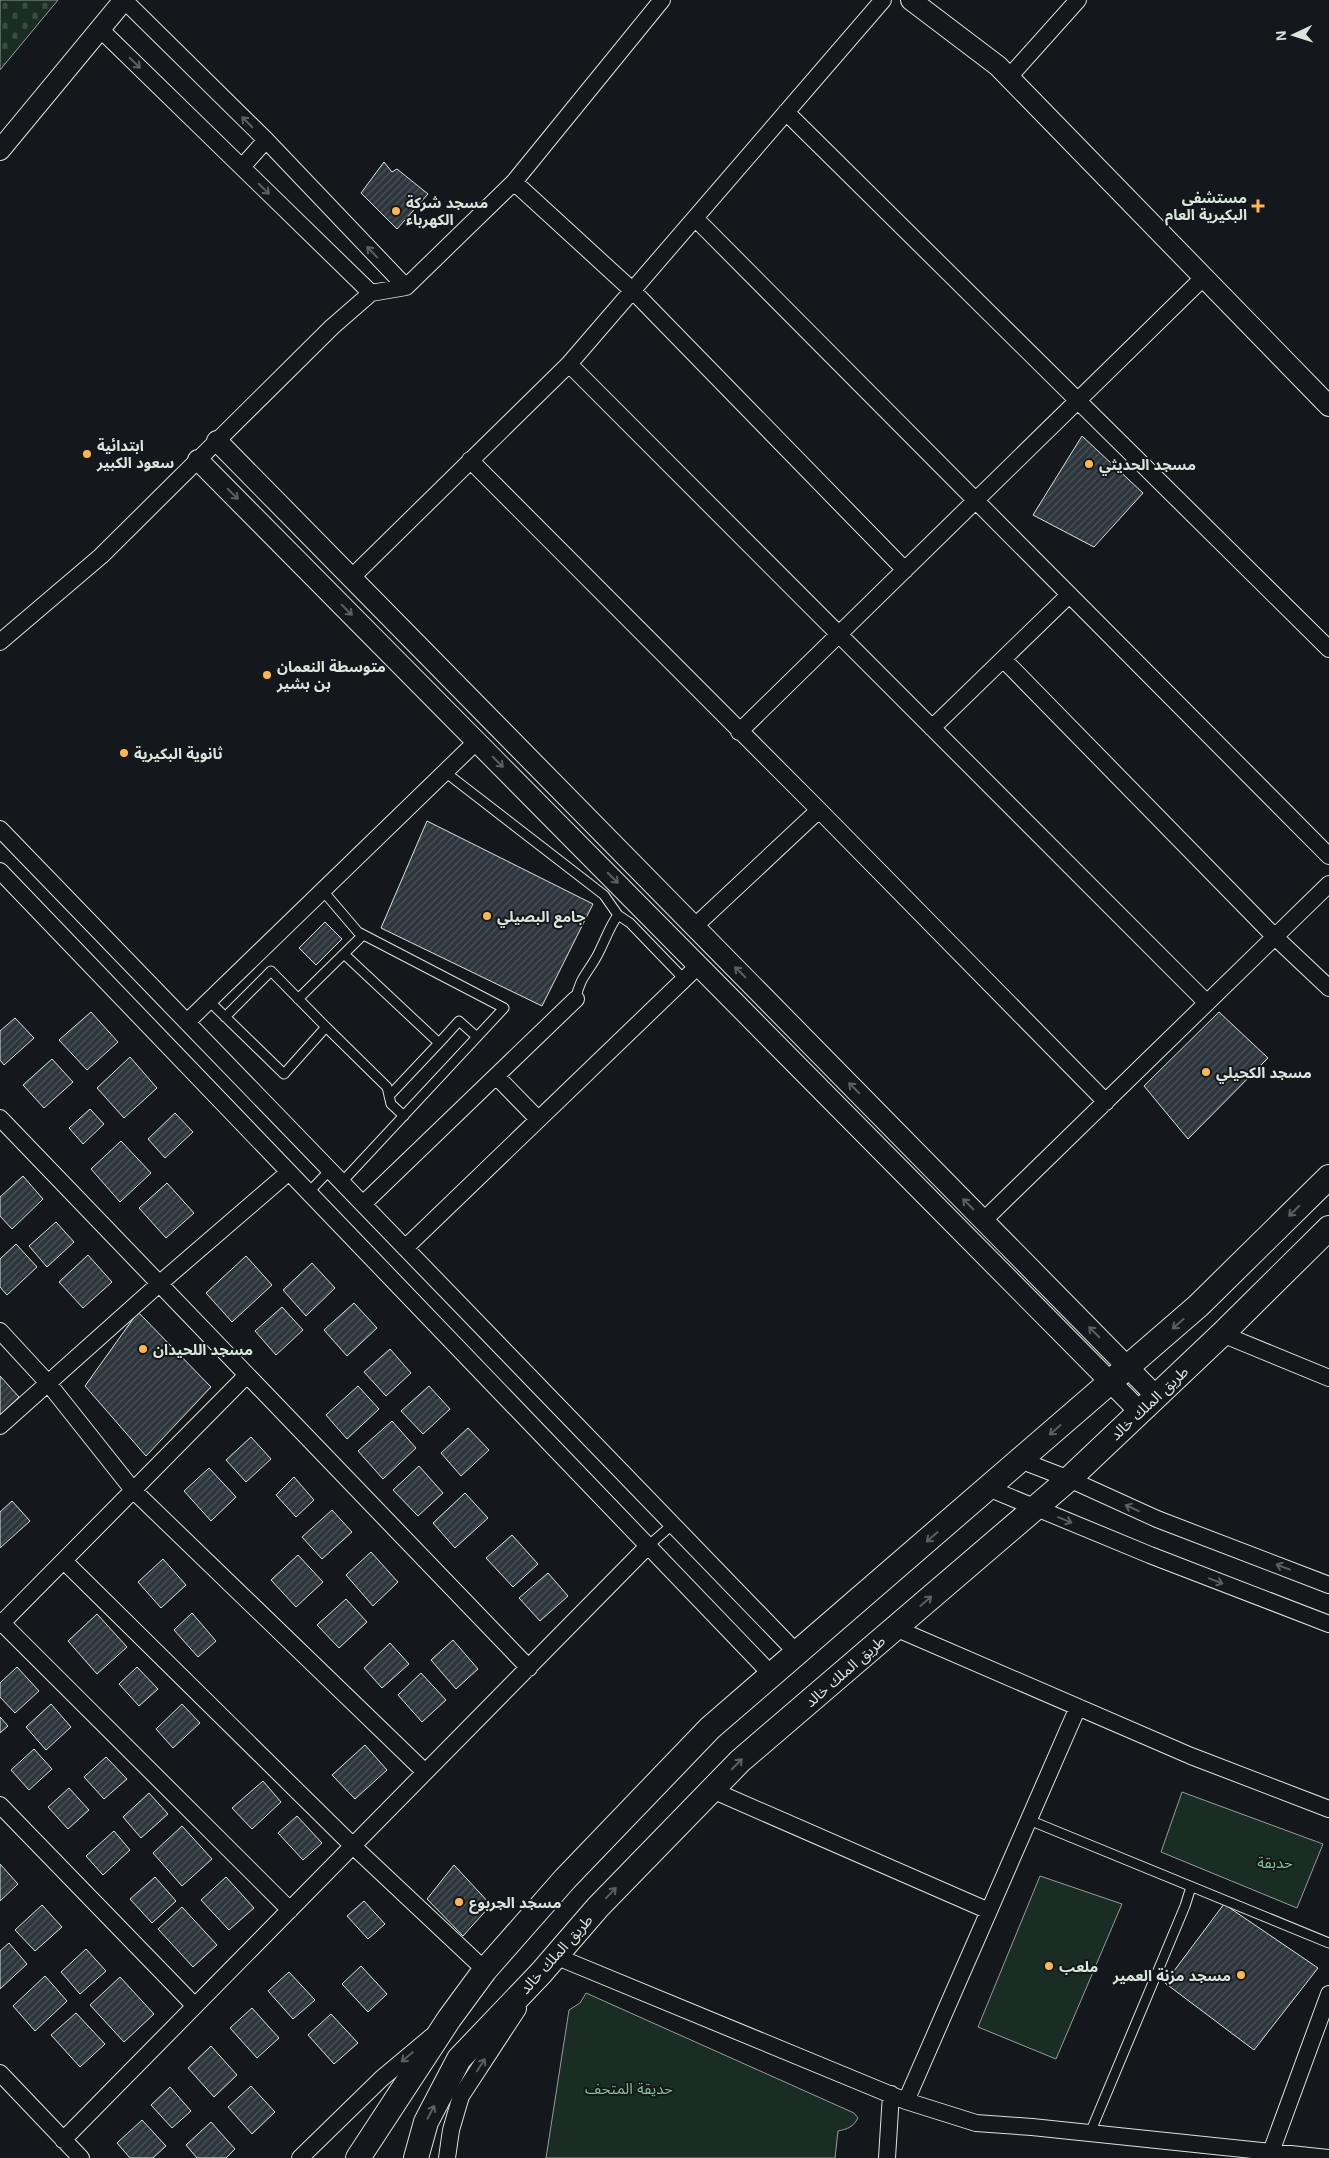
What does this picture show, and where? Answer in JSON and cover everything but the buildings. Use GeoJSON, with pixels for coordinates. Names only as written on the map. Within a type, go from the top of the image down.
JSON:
{"type":"FeatureCollection","features":[{"type":"Feature","properties":{"kind":"main road"},"geometry":{"type":"LineString","coordinates":[[358,2158],[445,2026],[485,1970],[565,1879],[710,1728],[1198,1306],[1329,1177]]}},
{"type":"Feature","properties":{"kind":"main road","name":"طريق الملك خالد"},"geometry":{"type":"LineString","coordinates":[[416,2158],[426,2122],[460,2059],[548,1965],[598,1907],[740,1761],[1069,1479],[1222,1334],[1329,1228]]}},
{"type":"Feature","properties":{"kind":"street"},"geometry":{"type":"LineString","coordinates":[[0,150],[124,0],[266,140],[406,287]]}},
{"type":"Feature","properties":{"kind":"street"},"geometry":{"type":"LineString","coordinates":[[1,641],[101,556],[332,327],[371,294],[406,287],[514,182],[662,0]]}},
{"type":"Feature","properties":{"kind":"street"},"geometry":{"type":"LineString","coordinates":[[351,578],[569,364],[883,0]]}},
{"type":"Feature","properties":{"kind":"street"},"geometry":{"type":"LineString","coordinates":[[911,0],[998,66],[1329,406]]}},
{"type":"Feature","properties":{"kind":"street"},"geometry":{"type":"LineString","coordinates":[[1009,77],[1078,0]]}},
{"type":"Feature","properties":{"kind":"street"},"geometry":{"type":"LineString","coordinates":[[100,29],[371,294]]}},
{"type":"Feature","properties":{"kind":"street"},"geometry":{"type":"LineString","coordinates":[[786,112],[1329,649]]}},
{"type":"Feature","properties":{"kind":"street"},"geometry":{"type":"LineString","coordinates":[[242,168],[266,140]]}},
{"type":"Feature","properties":{"kind":"street"},"geometry":{"type":"LineString","coordinates":[[514,182],[633,290],[904,570]]}},
{"type":"Feature","properties":{"kind":"street"},"geometry":{"type":"LineString","coordinates":[[695,218],[1329,856]]}},
{"type":"Feature","properties":{"kind":"street"},"geometry":{"type":"LineString","coordinates":[[739,732],[1204,277]]}},
{"type":"Feature","properties":{"kind":"street"},"geometry":{"type":"LineString","coordinates":[[569,364],[1207,1004]]}},
{"type":"Feature","properties":{"kind":"street"},"geometry":{"type":"LineString","coordinates":[[217,442],[351,578],[578,826],[699,965],[1120,1374]]}},
{"type":"Feature","properties":{"kind":"street"},"geometry":{"type":"LineString","coordinates":[[198,460],[477,741],[695,926],[984,1220],[1148,1404]]}},
{"type":"Feature","properties":{"kind":"street"},"geometry":{"type":"LineString","coordinates":[[470,460],[739,732],[819,810],[1106,1102]]}},
{"type":"Feature","properties":{"kind":"street"},"geometry":{"type":"LineString","coordinates":[[932,728],[1069,594]]}},
{"type":"Feature","properties":{"kind":"street"},"geometry":{"type":"LineString","coordinates":[[1003,659],[1275,937],[1329,988]]}},
{"type":"Feature","properties":{"kind":"street"},"geometry":{"type":"LineString","coordinates":[[187,1022],[477,741]]}},
{"type":"Feature","properties":{"kind":"street"},"geometry":{"type":"LineString","coordinates":[[695,926],[819,810]]}},
{"type":"Feature","properties":{"kind":"street"},"geometry":{"type":"LineString","coordinates":[[0,829],[797,1653]]}},
{"type":"Feature","properties":{"kind":"street"},"geometry":{"type":"LineString","coordinates":[[3,879],[289,1172],[772,1675]]}},
{"type":"Feature","properties":{"kind":"street"},"geometry":{"type":"LineString","coordinates":[[984,1220],[1329,884]]}},
{"type":"Feature","properties":{"kind":"street"},"geometry":{"type":"LineString","coordinates":[[405,1248],[699,965]]}},
{"type":"Feature","properties":{"kind":"street"},"geometry":{"type":"LineString","coordinates":[[363,1204],[576,999]]}},
{"type":"Feature","properties":{"kind":"street"},"geometry":{"type":"LineString","coordinates":[[496,1076],[538,1119]]}},
{"type":"Feature","properties":{"kind":"street"},"geometry":{"type":"LineString","coordinates":[[0,1118],[528,1668]]}},
{"type":"Feature","properties":{"kind":"street"},"geometry":{"type":"LineString","coordinates":[[0,1426],[159,1284],[289,1172]]}},
{"type":"Feature","properties":{"kind":"street"},"geometry":{"type":"LineString","coordinates":[[0,1331],[48,1384],[133,1490],[425,1772]]}},
{"type":"Feature","properties":{"kind":"street"},"geometry":{"type":"LineString","coordinates":[[1222,1334],[1329,1378]]}},
{"type":"Feature","properties":{"kind":"street"},"geometry":{"type":"LineString","coordinates":[[247,1375],[1,1623],[290,1910]]}},
{"type":"Feature","properties":{"kind":"street"},"geometry":{"type":"LineString","coordinates":[[1020,1460],[1069,1479],[1157,1519],[1329,1584]]}},
{"type":"Feature","properties":{"kind":"street"},"geometry":{"type":"LineString","coordinates":[[988,1488],[1150,1555],[1329,1624]]}},
{"type":"Feature","properties":{"kind":"street"},"geometry":{"type":"LineString","coordinates":[[63,2140],[648,1546]]}},
{"type":"Feature","properties":{"kind":"street"},"geometry":{"type":"LineString","coordinates":[[64,1561],[353,1846],[485,1970]]}},
{"type":"Feature","properties":{"kind":"street"},"geometry":{"type":"LineString","coordinates":[[895,1628],[1201,1759],[1329,1809]]}},
{"type":"Feature","properties":{"kind":"street"},"geometry":{"type":"LineString","coordinates":[[906,2101],[1078,1707]]}},
{"type":"Feature","properties":{"kind":"street"},"geometry":{"type":"LineString","coordinates":[[712,1790],[989,1911]]}},
{"type":"Feature","properties":{"kind":"street"},"geometry":{"type":"LineString","coordinates":[[0,1805],[195,2006]]}},
{"type":"Feature","properties":{"kind":"street"},"geometry":{"type":"LineString","coordinates":[[447,2158],[451,2130],[461,2096],[548,1965],[906,2101],[976,2123],[1329,2158]]}},
{"type":"Feature","properties":{"kind":"street"},"geometry":{"type":"LineString","coordinates":[[1271,2152],[1329,1994]]}},
{"type":"Feature","properties":{"kind":"street"},"geometry":{"type":"LineString","coordinates":[[300,2158],[381,2079],[445,2026]]}},
{"type":"Feature","properties":{"kind":"street"},"geometry":{"type":"LineString","coordinates":[[0,2073],[82,2158]]}},
{"type":"Feature","properties":{"kind":"street"},"geometry":{"type":"LineString","coordinates":[[887,2158],[890,2094]]}},
{"type":"Feature","properties":{"kind":"lane"},"geometry":{"type":"LineString","coordinates":[[445,772],[604,896],[618,915],[630,923],[684,979]]}},
{"type":"Feature","properties":{"kind":"lane"},"geometry":{"type":"LineString","coordinates":[[323,891],[358,932],[504,1008],[342,1182]]}},
{"type":"Feature","properties":{"kind":"lane"},"geometry":{"type":"LineString","coordinates":[[576,999],[578,985],[599,952],[611,924],[618,915]]}},
{"type":"Feature","properties":{"kind":"lane"},"geometry":{"type":"LineString","coordinates":[[298,999],[363,935]]}},
{"type":"Feature","properties":{"kind":"lane"},"geometry":{"type":"LineString","coordinates":[[344,954],[439,1042]]}},
{"type":"Feature","properties":{"kind":"lane"},"geometry":{"type":"LineString","coordinates":[[225,1017],[271,971],[387,1087],[392,1104],[404,1116]]}},
{"type":"Feature","properties":{"kind":"lane"},"geometry":{"type":"LineString","coordinates":[[209,1001],[284,1074],[326,1027]]}},
{"type":"Feature","properties":{"kind":"lane"},"geometry":{"type":"LineString","coordinates":[[389,1096],[459,1021],[477,1037]]}},
{"type":"Feature","properties":{"kind":"lane"},"geometry":{"type":"LineString","coordinates":[[308,1192],[330,1170]]}},
{"type":"Feature","properties":{"kind":"lane"},"geometry":{"type":"LineString","coordinates":[[648,1546],[673,1524]]}},
{"type":"Feature","properties":{"kind":"lane"},"geometry":{"type":"LineString","coordinates":[[1029,1820],[1329,1943]]}},
{"type":"Feature","properties":{"kind":"lane"},"geometry":{"type":"LineString","coordinates":[[1090,2133],[1191,1887]]}},
{"type":"Feature","properties":{"kind":"green space"},"geometry":{"type":"Polygon","coordinates":[[[0,0],[58,0],[0,70],[0,0]]]}},
{"type":"Feature","properties":{"kind":"green space","name":"حدبقة"},"geometry":{"type":"Polygon","coordinates":[[[1182,1792],[1323,1844],[1297,1908],[1161,1852],[1182,1792]]]}},
{"type":"Feature","properties":{"kind":"green space","name":"ملعب"},"geometry":{"type":"Polygon","coordinates":[[[1040,1876],[1122,1904],[1056,2059],[978,2027],[1040,1876]]]}},
{"type":"Feature","properties":{"kind":"green space","name":"حديقة المتحف"},"geometry":{"type":"Polygon","coordinates":[[[586,1993],[854,2113],[858,2118],[850,2127],[838,2131],[835,2158],[546,2158],[569,2010],[580,2003],[586,1993]]]}},
{"type":"Feature","properties":{"kind":"place","name":"مستشفى البكيرية العام"},"geometry":{"type":"Point","coordinates":[1258,206]}},
{"type":"Feature","properties":{"kind":"place","name":"مسجد شركة الكهرباء"},"geometry":{"type":"Point","coordinates":[396,211]}},
{"type":"Feature","properties":{"kind":"place","name":"ابتدائية سعود الكبير"},"geometry":{"type":"Point","coordinates":[87,454]}},
{"type":"Feature","properties":{"kind":"place","name":"مسجد الحديثي"},"geometry":{"type":"Point","coordinates":[1089,464]}},
{"type":"Feature","properties":{"kind":"place","name":"متوسطة النعمان بن بشير"},"geometry":{"type":"Point","coordinates":[267,675]}},
{"type":"Feature","properties":{"kind":"place","name":"ثانوية البكيرية"},"geometry":{"type":"Point","coordinates":[124,753]}},
{"type":"Feature","properties":{"kind":"place","name":"جامع البصيلي"},"geometry":{"type":"Point","coordinates":[487,916]}},
{"type":"Feature","properties":{"kind":"place","name":"مسجد الكحيلي"},"geometry":{"type":"Point","coordinates":[1206,1072]}},
{"type":"Feature","properties":{"kind":"place","name":"مسجد اللحيدان"},"geometry":{"type":"Point","coordinates":[143,1349]}},
{"type":"Feature","properties":{"kind":"place","name":"مسجد الجربوع"},"geometry":{"type":"Point","coordinates":[459,1902]}},
{"type":"Feature","properties":{"kind":"place","name":"ملعب"},"geometry":{"type":"Point","coordinates":[1049,1966]}},
{"type":"Feature","properties":{"kind":"place","name":"مسجد مزنة العمير"},"geometry":{"type":"Point","coordinates":[1241,1975]}}]}
